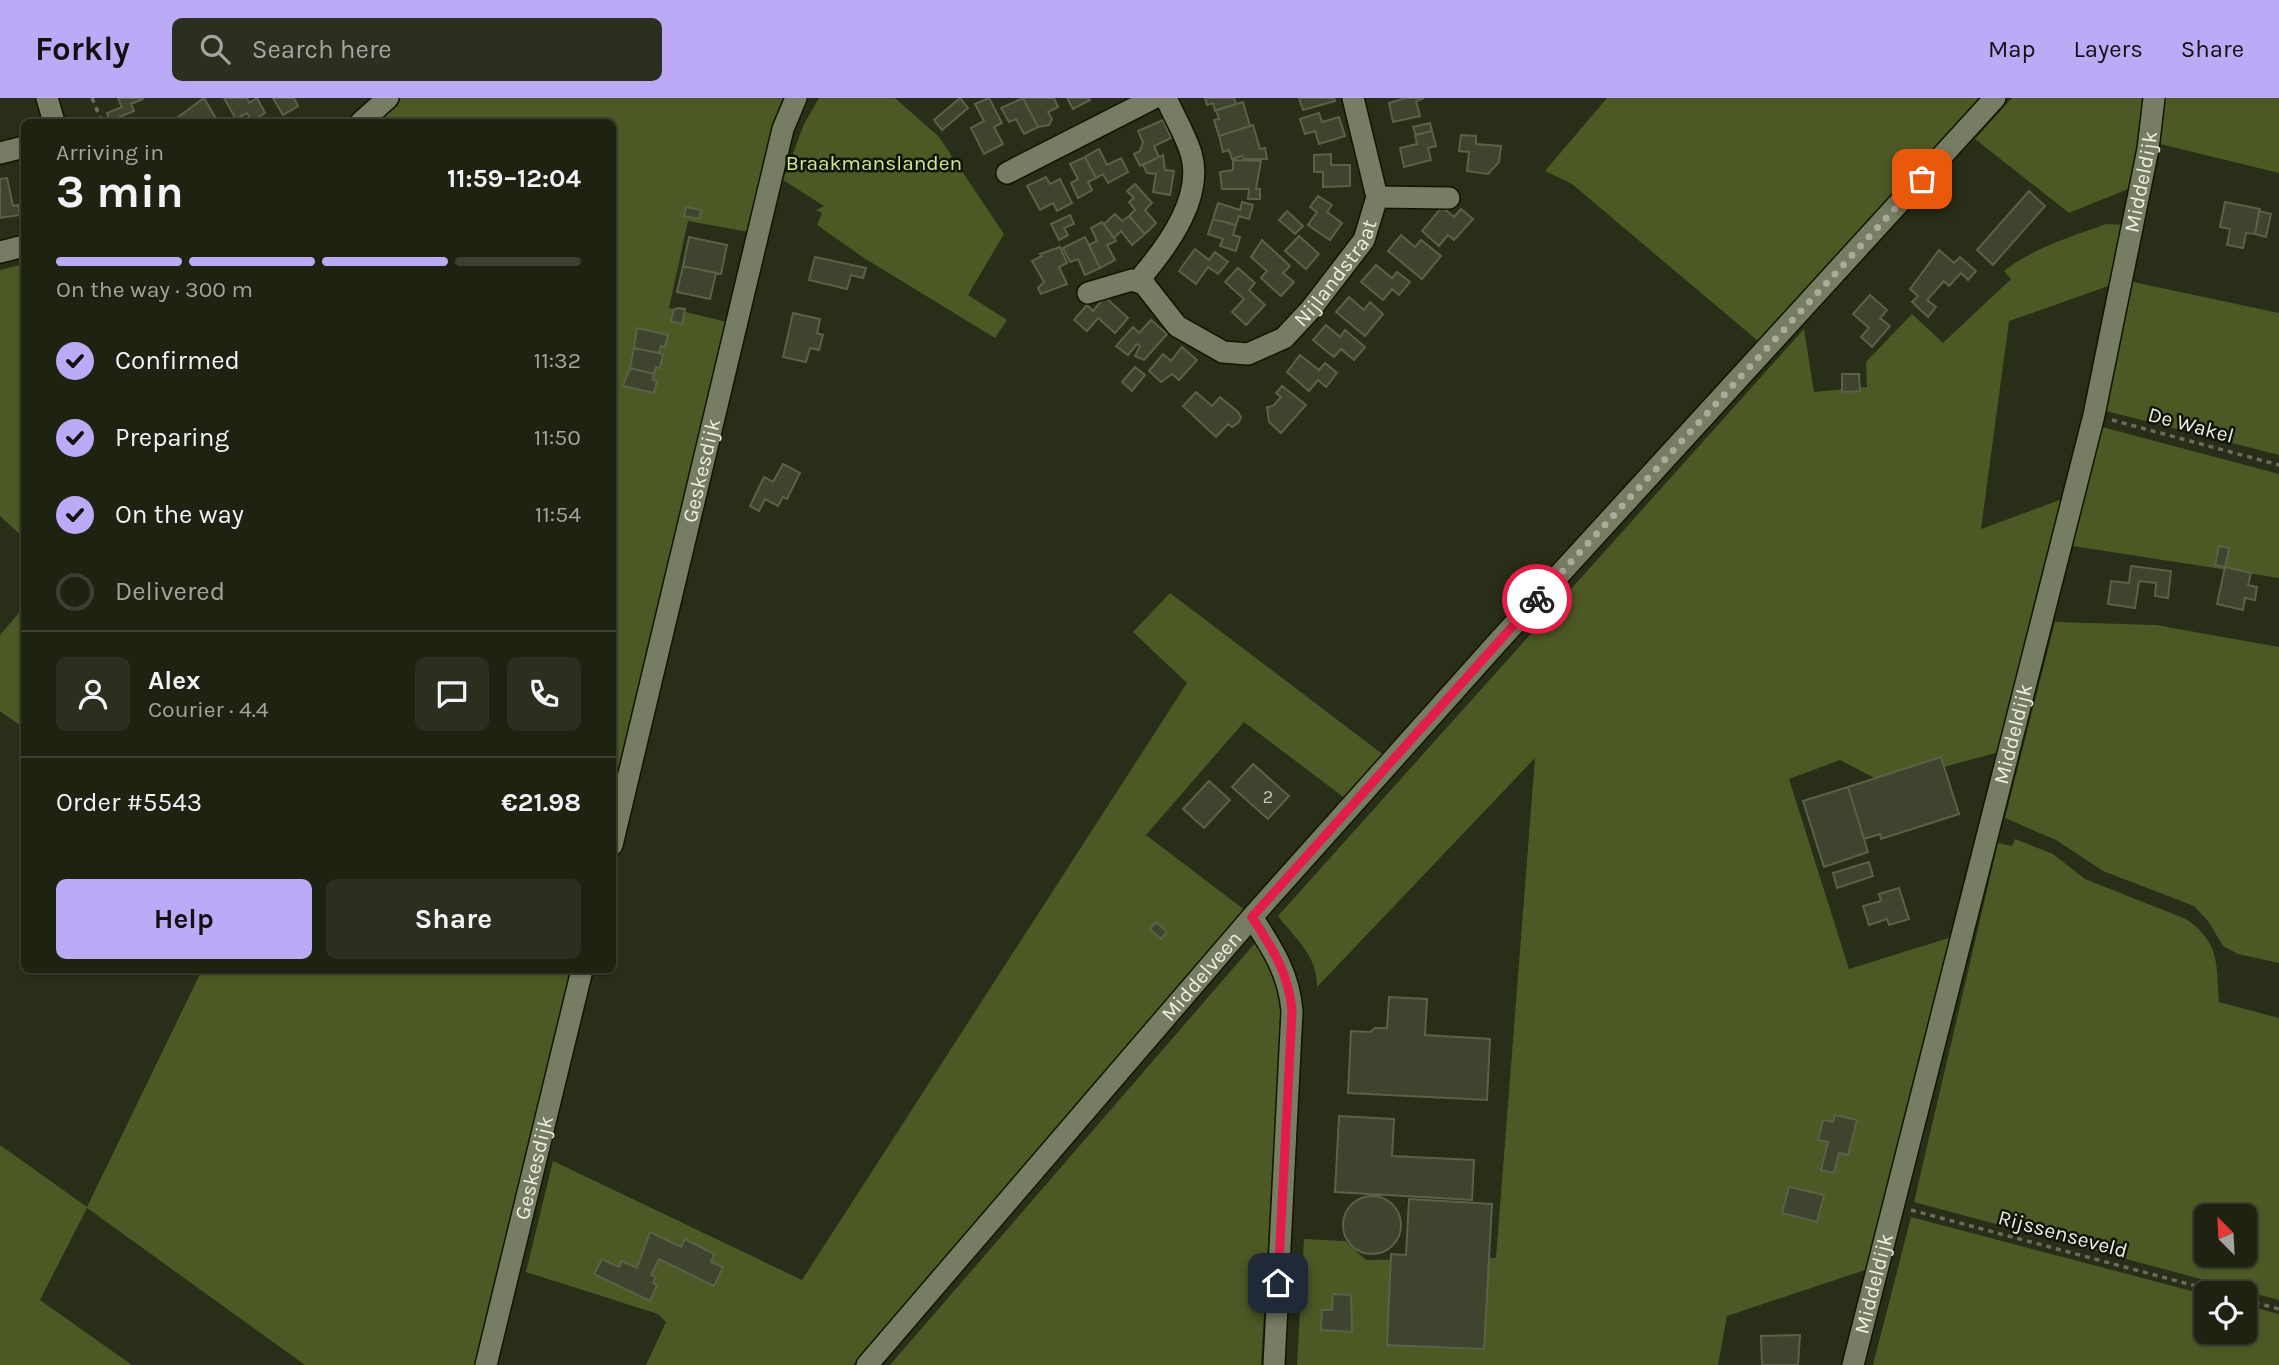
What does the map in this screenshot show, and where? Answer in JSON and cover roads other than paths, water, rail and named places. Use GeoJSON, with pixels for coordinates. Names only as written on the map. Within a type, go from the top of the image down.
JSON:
{"type":"FeatureCollection","features":[{"type":"Feature","properties":{"kind":"street"},"geometry":{"type":"LineString","coordinates":[[47,98],[53,119]]}},
{"type":"Feature","properties":{"kind":"street"},"geometry":{"type":"LineString","coordinates":[[364,119],[388,98]]}},
{"type":"Feature","properties":{"kind":"street","name":"Geskesdijk"},"geometry":{"type":"LineString","coordinates":[[616,828],[783,129],[796,98]]}},
{"type":"Feature","properties":{"kind":"street"},"geometry":{"type":"LineString","coordinates":[[1007,173],[1154,98]]}},
{"type":"Feature","properties":{"kind":"street"},"geometry":{"type":"LineString","coordinates":[[1088,293],[1132,280],[1144,285],[1143,275],[1170,243],[1179,223],[1193,176],[1191,154],[1166,98]]}},
{"type":"Feature","properties":{"kind":"street","name":"Nijlandstraat"},"geometry":{"type":"LineString","coordinates":[[1144,285],[1177,326],[1223,352],[1248,354],[1283,338],[1311,309],[1364,240],[1377,197],[1353,98]]}},
{"type":"Feature","properties":{"kind":"street","name":"Middelveen"},"geometry":{"type":"LineString","coordinates":[[867,1365],[1252,917],[1496,644],[1996,98]]}},
{"type":"Feature","properties":{"kind":"street","name":"Middeldijk"},"geometry":{"type":"LineString","coordinates":[[1853,1365],[2094,415],[2148,149],[2154,98]]}},
{"type":"Feature","properties":{"kind":"street"},"geometry":{"type":"LineString","coordinates":[[0,153],[21,148]]}},
{"type":"Feature","properties":{"kind":"street","name":"Nijlandstraat"},"geometry":{"type":"LineString","coordinates":[[1377,197],[1449,198]]}},
{"type":"Feature","properties":{"kind":"street"},"geometry":{"type":"LineString","coordinates":[[0,252],[21,247]]}},
{"type":"Feature","properties":{"kind":"street"},"geometry":{"type":"LineString","coordinates":[[1252,917],[1281,962],[1290,988],[1292,1011],[1274,1365]]}},
{"type":"Feature","properties":{"kind":"street","name":"Geskesdijk"},"geometry":{"type":"LineString","coordinates":[[486,1365],[581,973]]}},
{"type":"Feature","properties":{"kind":"park label","name":"Braakmanslanden"},"geometry":{"type":"Point","coordinates":[874,163]}}]}
